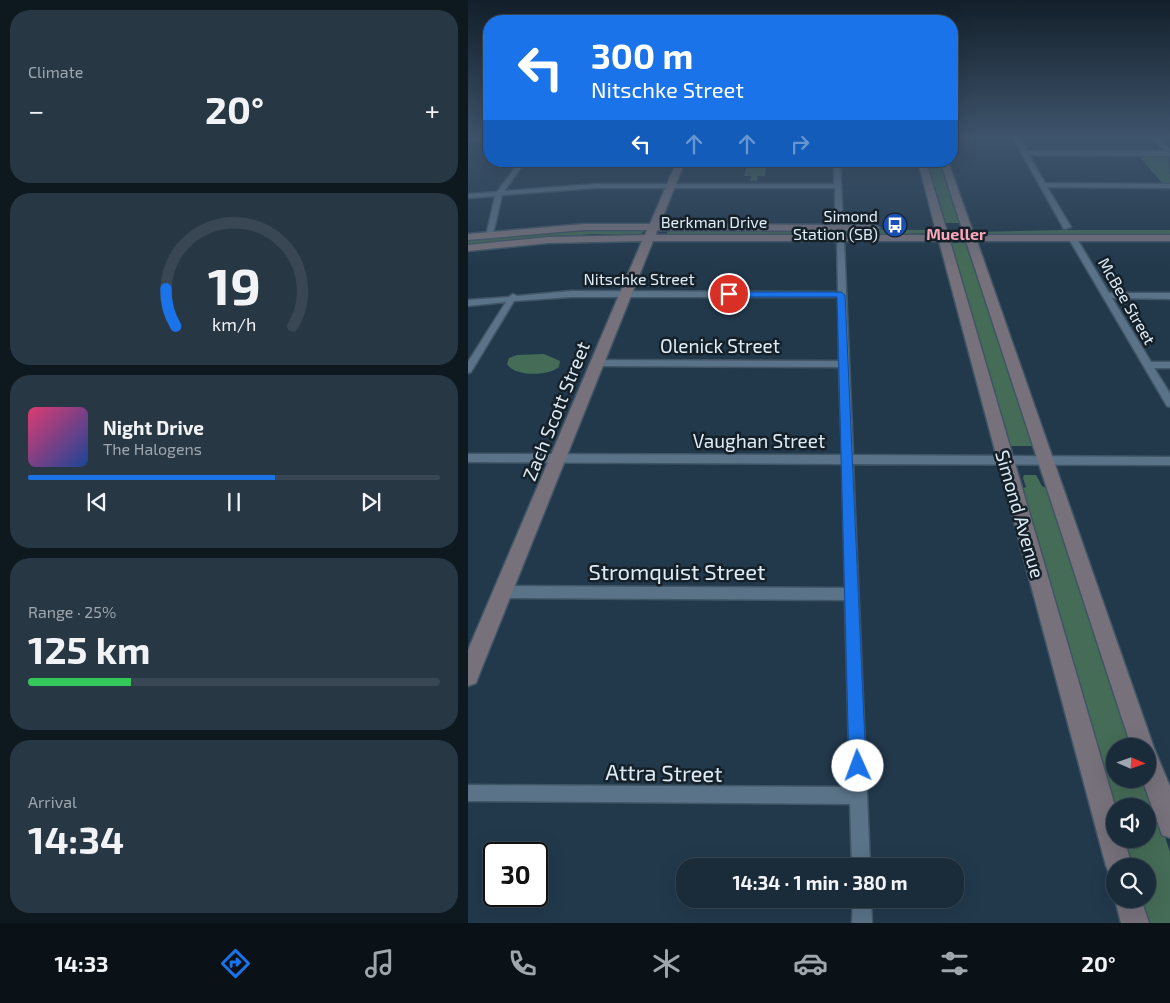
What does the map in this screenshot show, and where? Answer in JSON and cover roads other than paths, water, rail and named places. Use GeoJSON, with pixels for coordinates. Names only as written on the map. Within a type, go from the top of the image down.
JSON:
{"type":"FeatureCollection","features":[{"type":"Feature","properties":{"kind":"street"},"geometry":{"type":"LineString","coordinates":[[489,234],[499,193],[508,181]]}},
{"type":"Feature","properties":{"kind":"street","name":"Zach Scott Street"},"geometry":{"type":"LineString","coordinates":[[468,675],[673,181]]}},
{"type":"Feature","properties":{"kind":"street"},"geometry":{"type":"LineString","coordinates":[[838,181],[861,858]]}},
{"type":"Feature","properties":{"kind":"street","name":"Simond Avenue"},"geometry":{"type":"LineString","coordinates":[[928,181],[1117,858]]}},
{"type":"Feature","properties":{"kind":"street","name":"Simond Avenue"},"geometry":{"type":"LineString","coordinates":[[951,181],[1140,738]]}},
{"type":"Feature","properties":{"kind":"street"},"geometry":{"type":"LineString","coordinates":[[1040,181],[1067,227]]}},
{"type":"Feature","properties":{"kind":"street"},"geometry":{"type":"LineString","coordinates":[[1042,185],[1170,186]]}},
{"type":"Feature","properties":{"kind":"street"},"geometry":{"type":"LineString","coordinates":[[468,196],[596,186],[838,186]]}},
{"type":"Feature","properties":{"kind":"street","name":"Berkman Drive"},"geometry":{"type":"LineString","coordinates":[[468,237],[584,227],[651,232],[968,233],[1073,238],[1170,238]]}},
{"type":"Feature","properties":{"kind":"street","name":"Berkman Drive"},"geometry":{"type":"LineString","coordinates":[[968,233],[1067,227],[1170,228]]}},
{"type":"Feature","properties":{"kind":"street","name":"Berkman Drive"},"geometry":{"type":"LineString","coordinates":[[468,248],[651,232]]}},
{"type":"Feature","properties":{"kind":"street","name":"McBee Street"},"geometry":{"type":"LineString","coordinates":[[1073,238],[1170,404]]}},
{"type":"Feature","properties":{"kind":"street","name":"Nitschke Street"},"geometry":{"type":"LineString","coordinates":[[468,303],[514,297],[625,294],[841,295]]}},
{"type":"Feature","properties":{"kind":"street"},"geometry":{"type":"LineString","coordinates":[[1107,295],[1170,296]]}},
{"type":"Feature","properties":{"kind":"street"},"geometry":{"type":"LineString","coordinates":[[468,370],[514,297]]}},
{"type":"Feature","properties":{"kind":"street","name":"Olenick Street"},"geometry":{"type":"LineString","coordinates":[[597,363],[844,364]]}},
{"type":"Feature","properties":{"kind":"street"},"geometry":{"type":"LineString","coordinates":[[1147,365],[1170,365]]}},
{"type":"Feature","properties":{"kind":"street","name":"Vaughan Street"},"geometry":{"type":"LineString","coordinates":[[468,458],[1170,460]]}},
{"type":"Feature","properties":{"kind":"street","name":"Stromquist Street"},"geometry":{"type":"LineString","coordinates":[[502,592],[852,594]]}},
{"type":"Feature","properties":{"kind":"street"},"geometry":{"type":"LineString","coordinates":[[1156,784],[1170,826]]}},
{"type":"Feature","properties":{"kind":"street","name":"Attra Street"},"geometry":{"type":"LineString","coordinates":[[468,793],[859,796]]}},
{"type":"Feature","properties":{"kind":"street"},"geometry":{"type":"LineString","coordinates":[[862,908],[862,923]]}},
{"type":"Feature","properties":{"kind":"street"},"geometry":{"type":"LineString","coordinates":[[1130,908],[1134,923]]}},
{"type":"Feature","properties":{"kind":"place","name":"Simond Station (SB)"},"geometry":{"type":"Point","coordinates":[895,225]}},
{"type":"Feature","properties":{"kind":"district","name":"Mueller"},"geometry":{"type":"Point","coordinates":[956,234]}}]}
